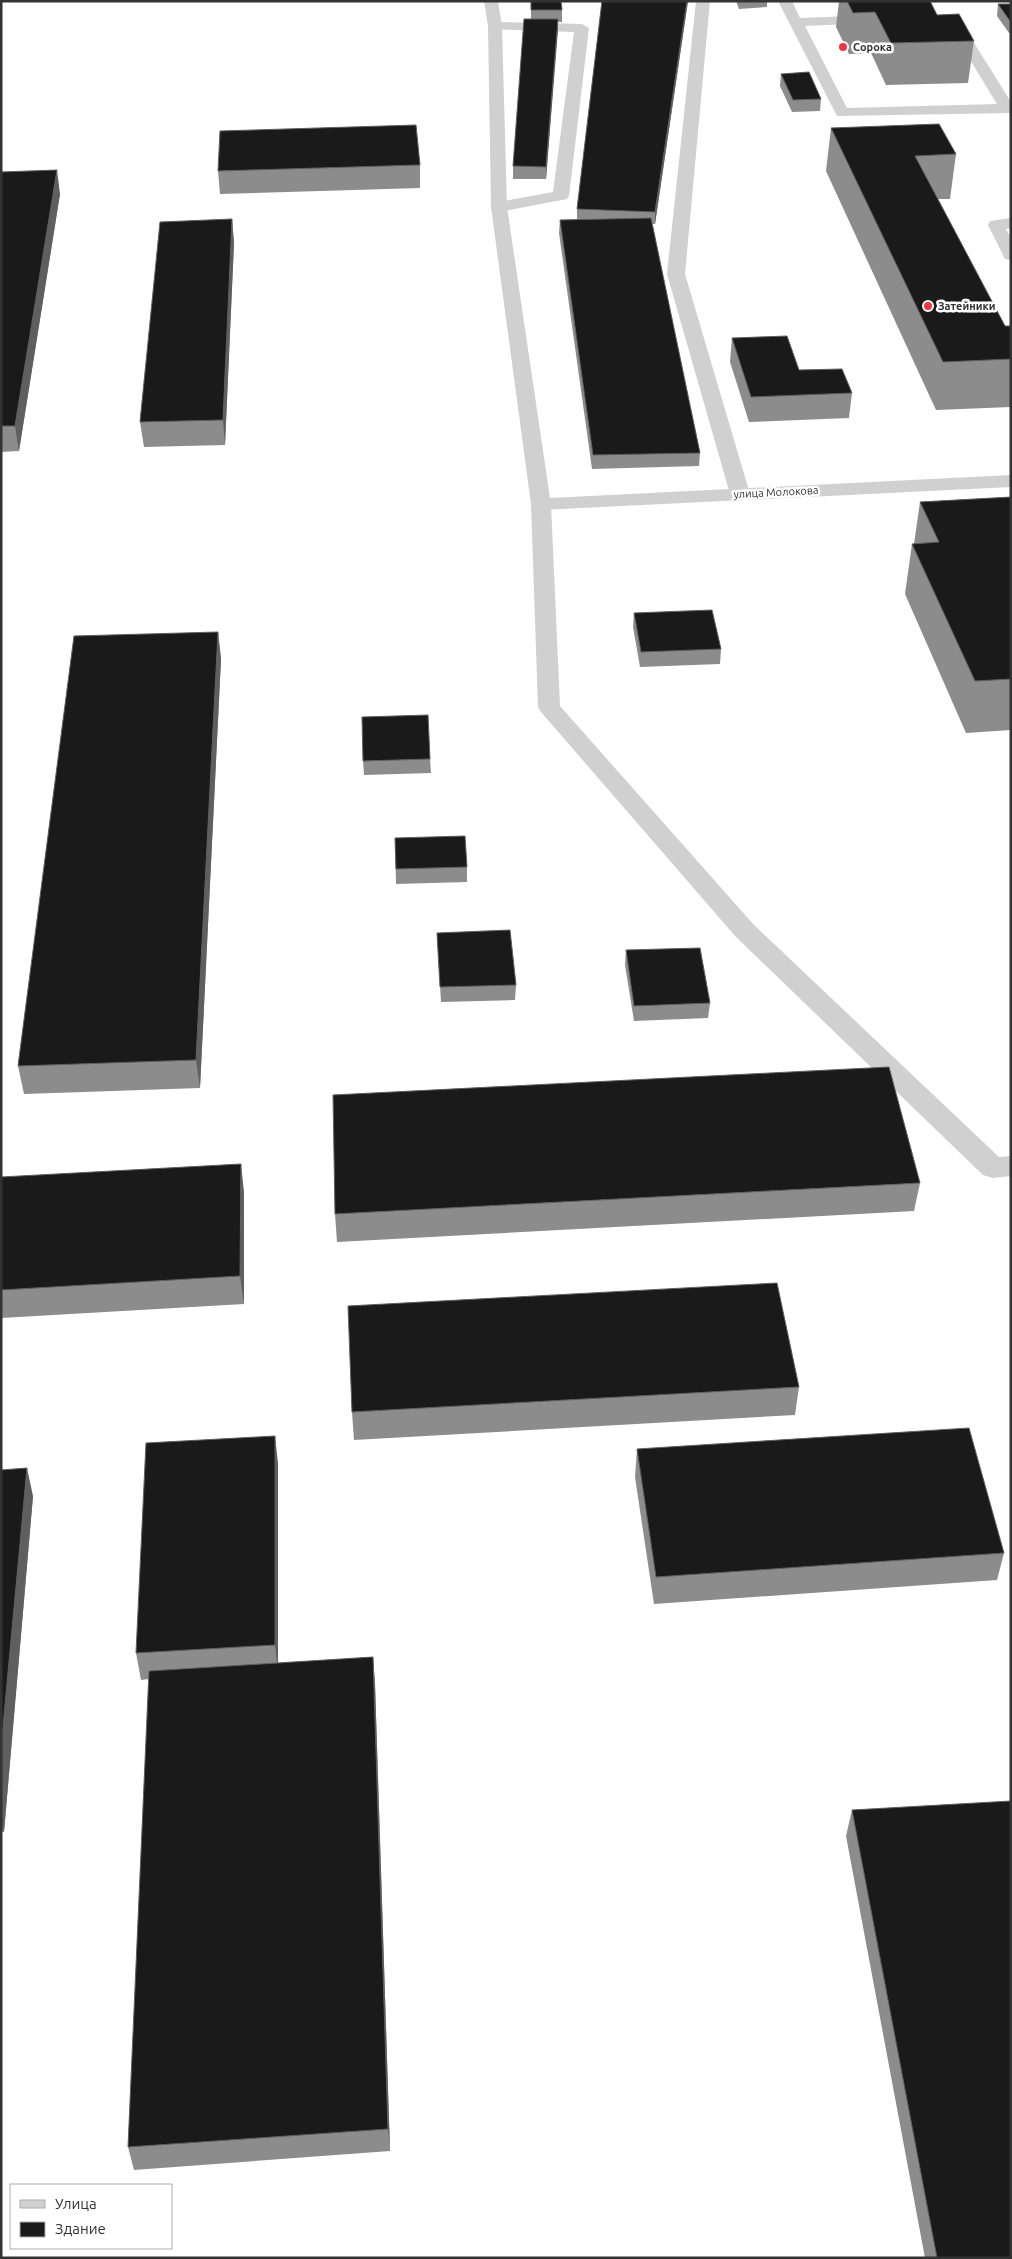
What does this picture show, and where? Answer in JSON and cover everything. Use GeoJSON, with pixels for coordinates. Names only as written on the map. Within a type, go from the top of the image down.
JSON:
{"type":"FeatureCollection","features":[{"type":"Feature","properties":{"kind":"street"},"geometry":{"type":"LineString","coordinates":[[491,1],[494,26],[499,207],[541,504],[549,707],[745,931],[993,1168],[1011,1166]]}},
{"type":"Feature","properties":{"kind":"street"},"geometry":{"type":"LineString","coordinates":[[703,1],[676,274],[740,494]]}},
{"type":"Feature","properties":{"kind":"street"},"geometry":{"type":"LineString","coordinates":[[785,1],[842,113],[1009,108]]}},
{"type":"Feature","properties":{"kind":"street"},"geometry":{"type":"LineString","coordinates":[[941,17],[951,16],[1009,108]]}},
{"type":"Feature","properties":{"kind":"street"},"geometry":{"type":"LineString","coordinates":[[795,22],[892,18]]}},
{"type":"Feature","properties":{"kind":"street"},"geometry":{"type":"LineString","coordinates":[[494,26],[582,28],[561,196],[499,207]]}},
{"type":"Feature","properties":{"kind":"street"},"geometry":{"type":"LineString","coordinates":[[1011,223],[996,225],[1011,255]]}},
{"type":"Feature","properties":{"kind":"street","name":"улица Молокова"},"geometry":{"type":"LineString","coordinates":[[541,504],[1011,480]]}},
{"type":"Feature","properties":{"kind":"building"},"geometry":{"type":"Polygon","coordinates":[[[531,1],[561,1],[562,10],[531,10],[531,1]]]}},
{"type":"Feature","properties":{"kind":"building"},"geometry":{"type":"Polygon","coordinates":[[[602,1],[687,1],[655,212],[577,209],[602,1]]]}},
{"type":"Feature","properties":{"kind":"building"},"geometry":{"type":"Polygon","coordinates":[[[847,1],[930,1],[937,15],[959,14],[974,41],[891,43],[875,12],[853,13],[847,1]]]}},
{"type":"Feature","properties":{"kind":"building"},"geometry":{"type":"Polygon","coordinates":[[[998,4],[1011,4],[1011,21],[1010,21],[998,4]]]}},
{"type":"Feature","properties":{"kind":"building"},"geometry":{"type":"Polygon","coordinates":[[[524,19],[558,19],[546,167],[513,166],[524,19]]]}},
{"type":"Feature","properties":{"kind":"building"},"geometry":{"type":"Polygon","coordinates":[[[809,72],[821,99],[793,100],[781,74],[809,72]]]}},
{"type":"Feature","properties":{"kind":"building"},"geometry":{"type":"Polygon","coordinates":[[[939,124],[956,154],[915,156],[1005,326],[1011,326],[1011,359],[943,362],[831,128],[939,124]]]}},
{"type":"Feature","properties":{"kind":"building"},"geometry":{"type":"Polygon","coordinates":[[[416,125],[420,165],[218,171],[220,131],[416,125]]]}},
{"type":"Feature","properties":{"kind":"building"},"geometry":{"type":"Polygon","coordinates":[[[57,170],[15,426],[1,426],[1,172],[57,170]]]}},
{"type":"Feature","properties":{"kind":"building"},"geometry":{"type":"Polygon","coordinates":[[[651,218],[700,453],[593,455],[560,220],[651,218]]]}},
{"type":"Feature","properties":{"kind":"building"},"geometry":{"type":"Polygon","coordinates":[[[232,219],[223,420],[140,422],[160,222],[232,219]]]}},
{"type":"Feature","properties":{"kind":"building"},"geometry":{"type":"Polygon","coordinates":[[[787,336],[799,370],[842,369],[852,393],[751,397],[732,338],[787,336]]]}},
{"type":"Feature","properties":{"kind":"building"},"geometry":{"type":"Polygon","coordinates":[[[1011,497],[1011,679],[975,681],[912,544],[939,542],[920,502],[1011,497]]]}},
{"type":"Feature","properties":{"kind":"building"},"geometry":{"type":"Polygon","coordinates":[[[712,610],[721,649],[641,652],[634,613],[712,610]]]}},
{"type":"Feature","properties":{"kind":"building"},"geometry":{"type":"Polygon","coordinates":[[[218,632],[196,1060],[18,1066],[74,636],[218,632]]]}},
{"type":"Feature","properties":{"kind":"building"},"geometry":{"type":"Polygon","coordinates":[[[428,715],[430,759],[363,761],[362,717],[428,715]]]}},
{"type":"Feature","properties":{"kind":"building"},"geometry":{"type":"Polygon","coordinates":[[[465,836],[467,867],[396,869],[395,838],[465,836]]]}},
{"type":"Feature","properties":{"kind":"building"},"geometry":{"type":"Polygon","coordinates":[[[510,930],[516,985],[440,987],[437,933],[510,930]]]}},
{"type":"Feature","properties":{"kind":"building"},"geometry":{"type":"Polygon","coordinates":[[[700,948],[710,1003],[634,1006],[626,950],[700,948]]]}},
{"type":"Feature","properties":{"kind":"building"},"geometry":{"type":"Polygon","coordinates":[[[889,1067],[920,1183],[335,1214],[333,1095],[889,1067]]]}},
{"type":"Feature","properties":{"kind":"building"},"geometry":{"type":"Polygon","coordinates":[[[241,1164],[240,1276],[1,1290],[1,1177],[241,1164]]]}},
{"type":"Feature","properties":{"kind":"building"},"geometry":{"type":"Polygon","coordinates":[[[777,1283],[799,1387],[352,1412],[348,1306],[777,1283]]]}},
{"type":"Feature","properties":{"kind":"building"},"geometry":{"type":"Polygon","coordinates":[[[969,1428],[1004,1553],[656,1577],[637,1449],[969,1428]]]}},
{"type":"Feature","properties":{"kind":"building"},"geometry":{"type":"Polygon","coordinates":[[[275,1436],[275,1645],[136,1653],[146,1443],[275,1436]]]}},
{"type":"Feature","properties":{"kind":"building"},"geometry":{"type":"Polygon","coordinates":[[[27,1468],[1,1748],[1,1470],[27,1468]]]}},
{"type":"Feature","properties":{"kind":"building"},"geometry":{"type":"Polygon","coordinates":[[[373,1657],[388,2129],[128,2147],[149,1671],[373,1657]]]}},
{"type":"Feature","properties":{"kind":"building"},"geometry":{"type":"Polygon","coordinates":[[[1011,1801],[1011,2258],[937,2258],[852,1810],[1011,1801]]]}},
{"type":"Feature","properties":{"kind":"place","name":"Сорока"},"geometry":{"type":"Point","coordinates":[843,47]}},
{"type":"Feature","properties":{"kind":"place","name":"Затейники"},"geometry":{"type":"Point","coordinates":[928,306]}}]}
